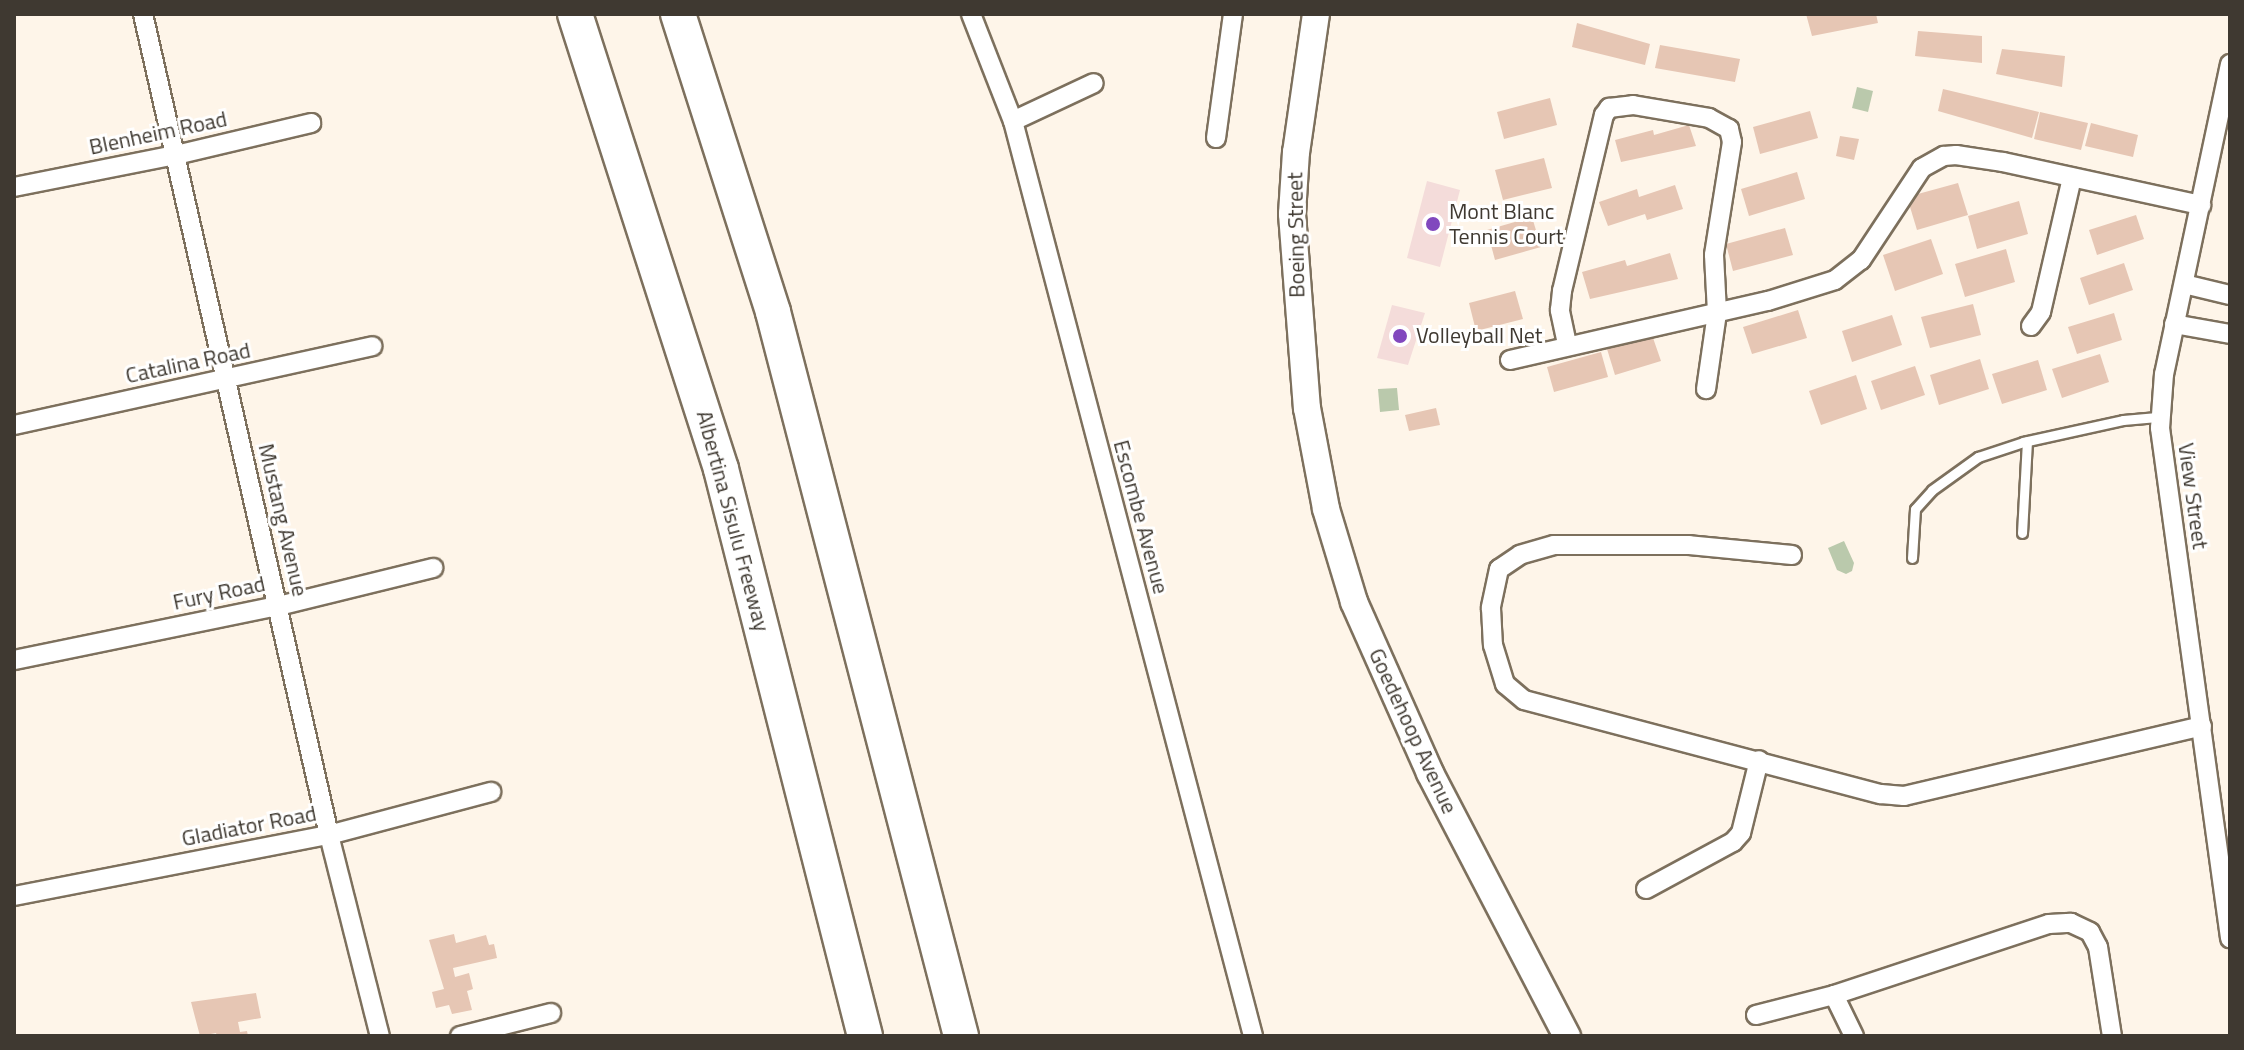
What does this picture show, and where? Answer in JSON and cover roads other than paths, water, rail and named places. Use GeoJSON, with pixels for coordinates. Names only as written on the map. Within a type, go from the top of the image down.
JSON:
{"type":"FeatureCollection","features":[{"type":"Feature","properties":{"kind":"highway","name":"Albertina Sisulu Freeway"},"geometry":{"type":"LineString","coordinates":[[575,14],[721,469],[865,1036]]}},
{"type":"Feature","properties":{"kind":"highway"},"geometry":{"type":"LineString","coordinates":[[678,14],[773,312],[961,1036]]}},
{"type":"Feature","properties":{"kind":"main road","name":"Boeing Street"},"geometry":{"type":"LineString","coordinates":[[1307,408],[1292,214],[1296,152],[1316,14]]}},
{"type":"Feature","properties":{"kind":"main road","name":"Goedehoop Avenue"},"geometry":{"type":"LineString","coordinates":[[1307,408],[1326,509],[1354,602],[1430,773],[1567,1036]]}},
{"type":"Feature","properties":{"kind":"street","name":"Mustang Avenue"},"geometry":{"type":"LineString","coordinates":[[143,14],[329,835],[380,1036]]}},
{"type":"Feature","properties":{"kind":"street","name":"Escombe Avenue"},"geometry":{"type":"LineString","coordinates":[[971,14],[1013,121],[1253,1036]]}},
{"type":"Feature","properties":{"kind":"street"},"geometry":{"type":"LineString","coordinates":[[1216,138],[1233,14]]}},
{"type":"Feature","properties":{"kind":"street","name":"View Street"},"geometry":{"type":"LineString","coordinates":[[2230,64],[2164,374],[2160,417],[2230,938]]}},
{"type":"Feature","properties":{"kind":"street"},"geometry":{"type":"LineString","coordinates":[[1013,121],[1094,83]]}},
{"type":"Feature","properties":{"kind":"street"},"geometry":{"type":"LineString","coordinates":[[1567,344],[1560,310],[1562,291],[1604,115],[1618,105],[1709,118],[1729,129],[1732,142],[1714,255],[1717,313],[1706,389]]}},
{"type":"Feature","properties":{"kind":"street","name":"Blenheim Road"},"geometry":{"type":"LineString","coordinates":[[14,187],[176,155],[311,123]]}},
{"type":"Feature","properties":{"kind":"street"},"geometry":{"type":"LineString","coordinates":[[1510,360],[1567,344],[1801,293],[1835,280],[1861,260],[1912,179],[1932,160],[1956,155],[2201,205]]}},
{"type":"Feature","properties":{"kind":"street"},"geometry":{"type":"LineString","coordinates":[[2031,326],[2041,312],[2072,178]]}},
{"type":"Feature","properties":{"kind":"street"},"geometry":{"type":"LineString","coordinates":[[2184,284],[2230,295]]}},
{"type":"Feature","properties":{"kind":"street"},"geometry":{"type":"LineString","coordinates":[[2174,324],[2230,334]]}},
{"type":"Feature","properties":{"kind":"street","name":"Catalina Road"},"geometry":{"type":"LineString","coordinates":[[14,425],[372,346]]}},
{"type":"Feature","properties":{"kind":"street"},"geometry":{"type":"LineString","coordinates":[[1792,555],[1689,545],[1554,545],[1520,555],[1499,569],[1491,608],[1493,645],[1505,684],[1524,700],[1881,794],[1904,796],[2202,726]]}},
{"type":"Feature","properties":{"kind":"street","name":"Fury Road"},"geometry":{"type":"LineString","coordinates":[[14,660],[278,606],[433,568]]}},
{"type":"Feature","properties":{"kind":"street"},"geometry":{"type":"LineString","coordinates":[[1646,889],[1733,842],[1741,833],[1759,760]]}},
{"type":"Feature","properties":{"kind":"street","name":"Gladiator Road"},"geometry":{"type":"LineString","coordinates":[[14,896],[329,835],[491,792]]}},
{"type":"Feature","properties":{"kind":"street"},"geometry":{"type":"LineString","coordinates":[[1756,1015],[1834,995],[2049,924],[2071,923],[2090,932],[2098,947],[2112,1036]]}},
{"type":"Feature","properties":{"kind":"street"},"geometry":{"type":"LineString","coordinates":[[1834,995],[1854,1036]]}},
{"type":"Feature","properties":{"kind":"street"},"geometry":{"type":"LineString","coordinates":[[460,1036],[551,1013]]}},
{"type":"Feature","properties":{"kind":"lane"},"geometry":{"type":"LineString","coordinates":[[1912,558],[1915,509],[1932,490],[1978,457],[2027,441],[2123,420],[2160,417]]}},
{"type":"Feature","properties":{"kind":"lane"},"geometry":{"type":"LineString","coordinates":[[2022,533],[2027,441]]}},
{"type":"Feature","properties":{"kind":"place","name":"Mont Blanc Tennis Court"},"geometry":{"type":"Point","coordinates":[1433,224]}},
{"type":"Feature","properties":{"kind":"place","name":"Volleyball Net"},"geometry":{"type":"Point","coordinates":[1400,336]}}]}
